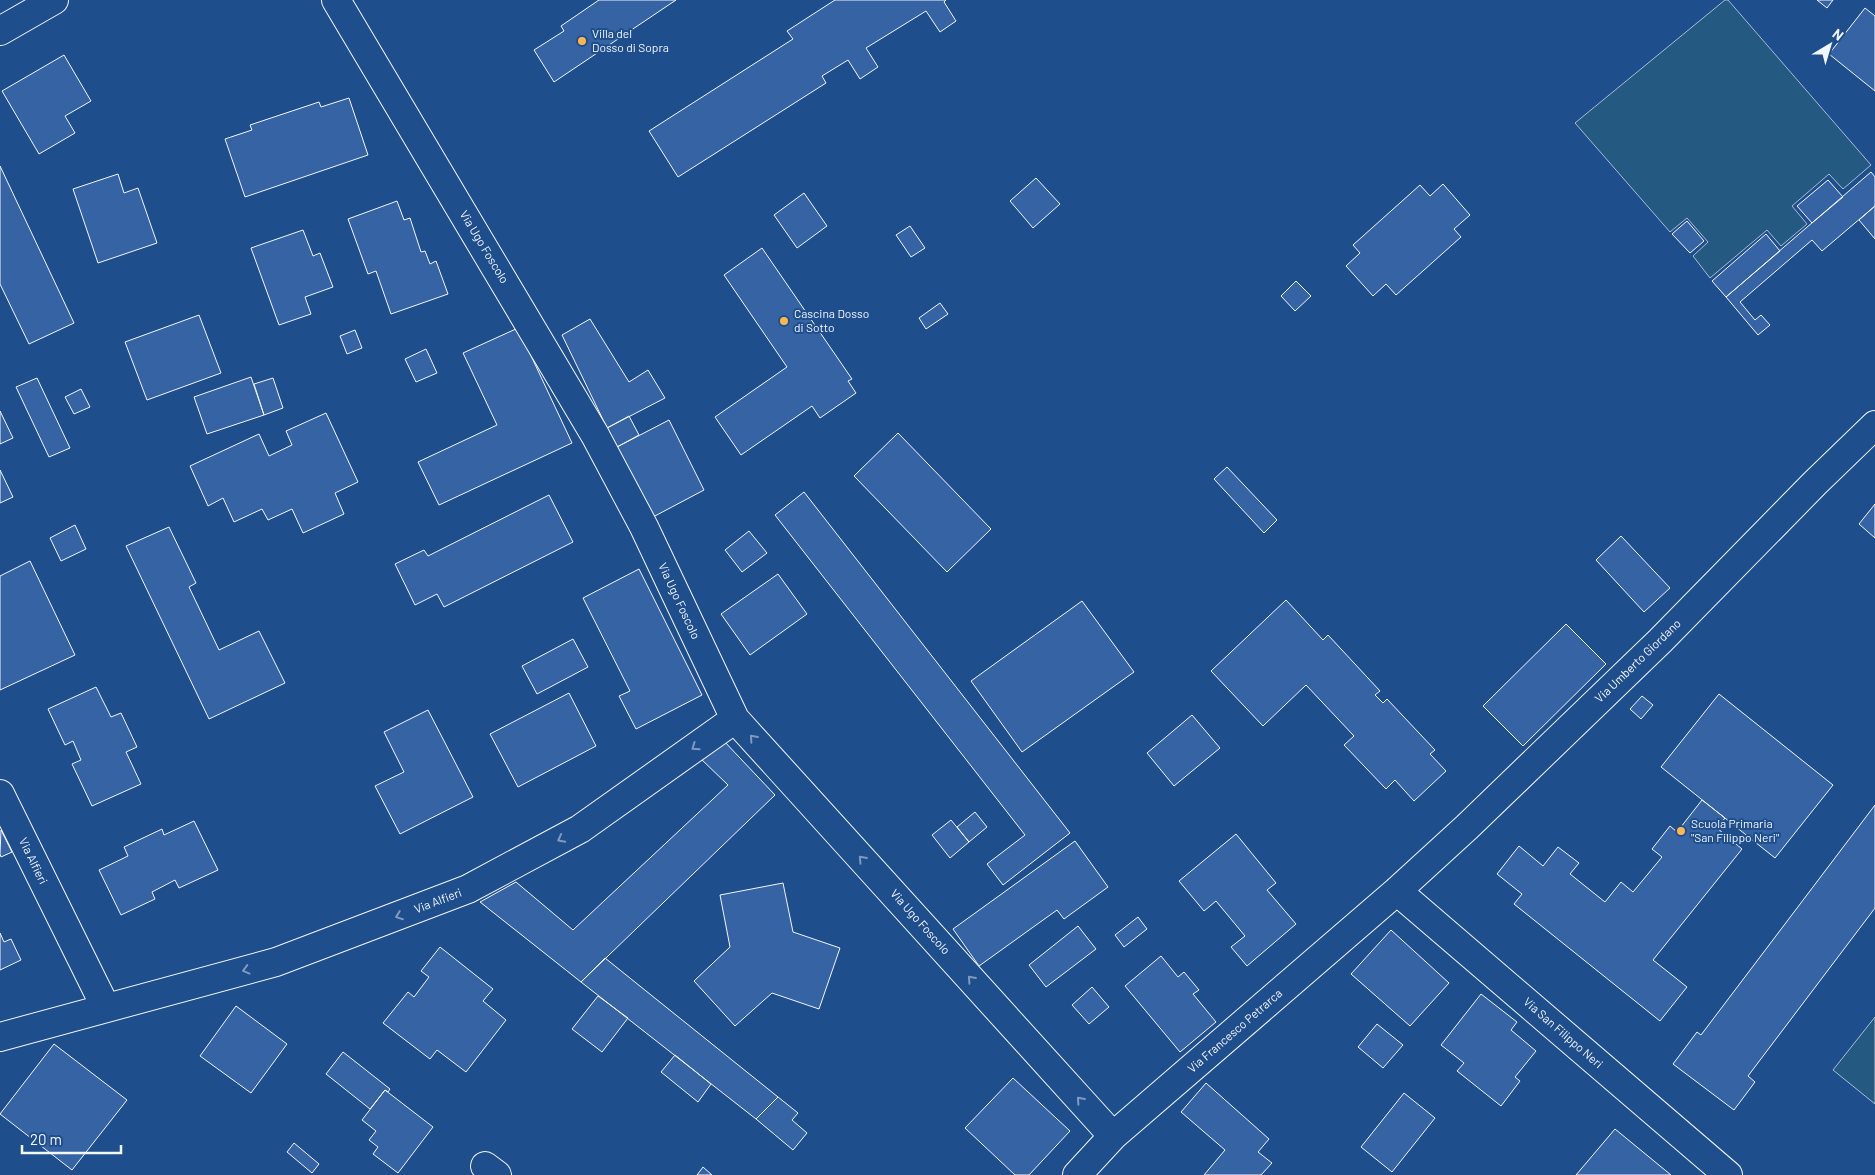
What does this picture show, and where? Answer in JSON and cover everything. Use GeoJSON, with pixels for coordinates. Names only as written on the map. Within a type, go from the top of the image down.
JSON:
{"type":"FeatureCollection","features":[{"type":"Feature","properties":{"kind":"street"},"geometry":{"type":"LineString","coordinates":[[0,31],[54,0]]}},
{"type":"Feature","properties":{"kind":"street","name":"Via Ugo Foscolo"},"geometry":{"type":"LineString","coordinates":[[336,0],[569,387],[644,527],[735,718],[1113,1136]]}},
{"type":"Feature","properties":{"kind":"street","name":"Via Umberto Giordano"},"geometry":{"type":"LineString","coordinates":[[1397,891],[1474,820],[1660,641],[1815,483],[1875,425]]}},
{"type":"Feature","properties":{"kind":"street","name":"Via Alfieri"},"geometry":{"type":"LineString","coordinates":[[0,1037],[276,962],[468,890],[580,829],[735,718]]}},
{"type":"Feature","properties":{"kind":"street","name":"Via Alfieri"},"geometry":{"type":"LineString","coordinates":[[0,794],[106,1008]]}},
{"type":"Feature","properties":{"kind":"street","name":"Via Francesco Petrarca"},"geometry":{"type":"LineString","coordinates":[[1077,1175],[1113,1136],[1397,891]]}},
{"type":"Feature","properties":{"kind":"street","name":"Via San Filippo Neri"},"geometry":{"type":"LineString","coordinates":[[1397,891],[1728,1175]]}},
{"type":"Feature","properties":{"kind":"shaded area"},"geometry":{"type":"Polygon","coordinates":[[[1725,0],[1728,0],[1871,165],[1843,189],[1829,174],[1792,206],[1807,224],[1781,246],[1767,230],[1710,278],[1693,256],[1708,242],[1687,218],[1670,232],[1575,123],[1725,0]]]}},
{"type":"Feature","properties":{"kind":"shaded area"},"geometry":{"type":"Polygon","coordinates":[[[1875,1017],[1875,1104],[1833,1070],[1875,1017]]]}},
{"type":"Feature","properties":{"kind":"building","name":"Villa del Dosso di Sopra"},"geometry":{"type":"Polygon","coordinates":[[[599,0],[676,0],[554,82],[534,50],[564,31],[561,26],[599,0]]]}},
{"type":"Feature","properties":{"kind":"building"},"geometry":{"type":"Polygon","coordinates":[[[835,0],[946,0],[944,2],[956,21],[940,32],[926,11],[866,48],[878,67],[860,79],[848,60],[822,76],[826,83],[678,177],[649,131],[793,39],[787,31],[835,0]]]}},
{"type":"Feature","properties":{"kind":"building"},"geometry":{"type":"Polygon","coordinates":[[[1817,0],[1833,0],[1827,8],[1817,0]]]}},
{"type":"Feature","properties":{"kind":"building"},"geometry":{"type":"Polygon","coordinates":[[[1865,8],[1875,16],[1875,91],[1829,54],[1865,8]]]}},
{"type":"Feature","properties":{"kind":"building"},"geometry":{"type":"Polygon","coordinates":[[[64,55],[91,101],[65,116],[75,133],[39,154],[2,91],[64,55]]]}},
{"type":"Feature","properties":{"kind":"building"},"geometry":{"type":"Polygon","coordinates":[[[349,98],[368,155],[245,197],[225,139],[252,130],[250,125],[319,102],[321,107],[349,98]]]}},
{"type":"Feature","properties":{"kind":"building"},"geometry":{"type":"Polygon","coordinates":[[[0,166],[74,323],[29,344],[0,284],[0,166]]]}},
{"type":"Feature","properties":{"kind":"building"},"geometry":{"type":"Polygon","coordinates":[[[1871,172],[1875,177],[1875,206],[1822,251],[1812,240],[1740,302],[1755,320],[1761,315],[1770,325],[1758,335],[1726,297],[1871,172]]]}},
{"type":"Feature","properties":{"kind":"building"},"geometry":{"type":"Polygon","coordinates":[[[118,174],[124,193],[138,188],[157,243],[98,263],[73,189],[118,174]]]}},
{"type":"Feature","properties":{"kind":"building"},"geometry":{"type":"Polygon","coordinates":[[[1036,178],[1060,204],[1033,228],[1010,201],[1036,178]]]}},
{"type":"Feature","properties":{"kind":"building"},"geometry":{"type":"Polygon","coordinates":[[[1828,180],[1843,197],[1812,223],[1797,206],[1828,180]]]}},
{"type":"Feature","properties":{"kind":"building"},"geometry":{"type":"Polygon","coordinates":[[[1443,184],[1470,215],[1454,229],[1461,237],[1396,295],[1386,284],[1373,296],[1346,266],[1360,253],[1353,245],[1420,185],[1430,196],[1443,184]]]}},
{"type":"Feature","properties":{"kind":"building"},"geometry":{"type":"Polygon","coordinates":[[[804,193],[827,226],[797,248],[774,215],[804,193]]]}},
{"type":"Feature","properties":{"kind":"building"},"geometry":{"type":"Polygon","coordinates":[[[397,201],[404,220],[410,218],[421,252],[425,251],[430,264],[436,261],[448,294],[391,314],[376,271],[368,274],[348,219],[397,201]]]}},
{"type":"Feature","properties":{"kind":"building"},"geometry":{"type":"Polygon","coordinates":[[[1875,206],[1875,239],[1859,220],[1875,206]]]}},
{"type":"Feature","properties":{"kind":"building"},"geometry":{"type":"Polygon","coordinates":[[[1687,221],[1704,241],[1690,253],[1672,234],[1687,221]]]}},
{"type":"Feature","properties":{"kind":"building"},"geometry":{"type":"Polygon","coordinates":[[[910,226],[925,248],[911,257],[896,235],[910,226]]]}},
{"type":"Feature","properties":{"kind":"building"},"geometry":{"type":"Polygon","coordinates":[[[303,230],[313,256],[320,253],[333,287],[305,297],[311,314],[279,325],[251,248],[303,230]]]}},
{"type":"Feature","properties":{"kind":"building"},"geometry":{"type":"Polygon","coordinates":[[[1766,234],[1780,251],[1726,297],[1712,281],[1766,234]]]}},
{"type":"Feature","properties":{"kind":"building","name":"Cascina Dosso di Sotto"},"geometry":{"type":"Polygon","coordinates":[[[762,248],[852,379],[848,381],[856,393],[820,418],[812,406],[741,455],[715,417],[787,367],[724,275],[762,248]]]}},
{"type":"Feature","properties":{"kind":"building"},"geometry":{"type":"Polygon","coordinates":[[[1296,281],[1311,296],[1295,311],[1281,296],[1296,281]]]}},
{"type":"Feature","properties":{"kind":"building"},"geometry":{"type":"Polygon","coordinates":[[[940,303],[948,314],[926,329],[919,318],[940,303]]]}},
{"type":"Feature","properties":{"kind":"building"},"geometry":{"type":"Polygon","coordinates":[[[199,315],[221,373],[147,400],[125,342],[199,315]]]}},
{"type":"Feature","properties":{"kind":"building"},"geometry":{"type":"Polygon","coordinates":[[[590,319],[629,382],[648,370],[665,398],[607,428],[562,335],[590,319]]]}},
{"type":"Feature","properties":{"kind":"building"},"geometry":{"type":"Polygon","coordinates":[[[518,328],[572,443],[439,505],[418,462],[497,425],[463,353],[518,328]]]}},
{"type":"Feature","properties":{"kind":"building"},"geometry":{"type":"Polygon","coordinates":[[[355,330],[362,348],[347,354],[340,336],[355,330]]]}},
{"type":"Feature","properties":{"kind":"building"},"geometry":{"type":"Polygon","coordinates":[[[426,349],[437,373],[416,382],[405,359],[426,349]]]}},
{"type":"Feature","properties":{"kind":"building"},"geometry":{"type":"Polygon","coordinates":[[[251,377],[264,415],[207,434],[194,397],[251,377]]]}},
{"type":"Feature","properties":{"kind":"building"},"geometry":{"type":"Polygon","coordinates":[[[37,378],[70,448],[49,457],[16,387],[37,378]]]}},
{"type":"Feature","properties":{"kind":"building"},"geometry":{"type":"Polygon","coordinates":[[[273,378],[283,408],[264,415],[254,384],[273,378]]]}},
{"type":"Feature","properties":{"kind":"building"},"geometry":{"type":"Polygon","coordinates":[[[81,389],[90,407],[74,414],[65,397],[81,389]]]}},
{"type":"Feature","properties":{"kind":"building"},"geometry":{"type":"Polygon","coordinates":[[[0,411],[13,438],[0,444],[0,411]]]}},
{"type":"Feature","properties":{"kind":"building"},"geometry":{"type":"Polygon","coordinates":[[[326,413],[358,482],[335,493],[344,514],[303,533],[292,509],[268,520],[262,509],[234,522],[223,498],[208,506],[190,466],[259,434],[269,456],[292,445],[286,431],[326,413]]]}},
{"type":"Feature","properties":{"kind":"building"},"geometry":{"type":"Polygon","coordinates":[[[629,416],[639,435],[617,447],[607,428],[629,416]]]}},
{"type":"Feature","properties":{"kind":"building"},"geometry":{"type":"Polygon","coordinates":[[[669,420],[704,490],[653,517],[617,447],[669,420]]]}},
{"type":"Feature","properties":{"kind":"building"},"geometry":{"type":"Polygon","coordinates":[[[898,433],[991,529],[947,572],[854,476],[898,433]]]}},
{"type":"Feature","properties":{"kind":"building"},"geometry":{"type":"Polygon","coordinates":[[[1227,467],[1277,520],[1264,533],[1214,479],[1227,467]]]}},
{"type":"Feature","properties":{"kind":"building"},"geometry":{"type":"Polygon","coordinates":[[[0,470],[13,497],[0,503],[0,470]]]}},
{"type":"Feature","properties":{"kind":"building"},"geometry":{"type":"Polygon","coordinates":[[[804,492],[1070,833],[1003,885],[987,864],[1025,835],[775,515],[804,492]]]}},
{"type":"Feature","properties":{"kind":"building"},"geometry":{"type":"Polygon","coordinates":[[[549,495],[573,542],[444,607],[437,594],[415,605],[395,564],[424,550],[428,556],[549,495]]]}},
{"type":"Feature","properties":{"kind":"building"},"geometry":{"type":"Polygon","coordinates":[[[1875,504],[1875,538],[1859,524],[1875,504]]]}},
{"type":"Feature","properties":{"kind":"building"},"geometry":{"type":"Polygon","coordinates":[[[75,525],[86,549],[61,561],[50,538],[75,525]]]}},
{"type":"Feature","properties":{"kind":"building"},"geometry":{"type":"Polygon","coordinates":[[[169,527],[196,583],[189,587],[219,650],[259,631],[285,683],[209,719],[126,546],[169,527]]]}},
{"type":"Feature","properties":{"kind":"building"},"geometry":{"type":"Polygon","coordinates":[[[749,531],[767,553],[742,572],[725,550],[749,531]]]}},
{"type":"Feature","properties":{"kind":"building"},"geometry":{"type":"Polygon","coordinates":[[[1621,536],[1670,588],[1644,612],[1596,560],[1621,536]]]}},
{"type":"Feature","properties":{"kind":"building"},"geometry":{"type":"Polygon","coordinates":[[[30,561],[75,655],[0,690],[0,576],[30,561]]]}},
{"type":"Feature","properties":{"kind":"building"},"geometry":{"type":"Polygon","coordinates":[[[639,569],[702,695],[636,729],[619,696],[630,691],[583,598],[639,569]]]}},
{"type":"Feature","properties":{"kind":"building"},"geometry":{"type":"Polygon","coordinates":[[[778,574],[807,614],[750,655],[721,614],[778,574]]]}},
{"type":"Feature","properties":{"kind":"building"},"geometry":{"type":"Polygon","coordinates":[[[1286,600],[1323,640],[1328,635],[1380,691],[1375,695],[1383,703],[1387,699],[1435,750],[1430,754],[1446,771],[1414,801],[1395,780],[1386,789],[1344,745],[1354,736],[1306,685],[1263,726],[1211,671],[1286,600]]]}},
{"type":"Feature","properties":{"kind":"building"},"geometry":{"type":"Polygon","coordinates":[[[1082,601],[1134,672],[1022,752],[971,681],[1082,601]]]}},
{"type":"Feature","properties":{"kind":"building"},"geometry":{"type":"Polygon","coordinates":[[[1566,624],[1606,664],[1523,746],[1483,706],[1566,624]]]}},
{"type":"Feature","properties":{"kind":"building"},"geometry":{"type":"Polygon","coordinates":[[[573,639],[588,667],[537,694],[522,666],[573,639]]]}},
{"type":"Feature","properties":{"kind":"building"},"geometry":{"type":"Polygon","coordinates":[[[96,687],[111,717],[121,713],[137,747],[126,752],[141,784],[92,806],[72,764],[81,760],[73,741],[65,745],[48,709],[96,687]]]}},
{"type":"Feature","properties":{"kind":"building"},"geometry":{"type":"Polygon","coordinates":[[[569,693],[596,746],[518,787],[490,734],[569,693]]]}},
{"type":"Feature","properties":{"kind":"building"},"geometry":{"type":"Polygon","coordinates":[[[1719,694],[1833,785],[1775,858],[1661,767],[1719,694]]]}},
{"type":"Feature","properties":{"kind":"building"},"geometry":{"type":"Polygon","coordinates":[[[1642,696],[1653,705],[1641,719],[1630,709],[1642,696]]]}},
{"type":"Feature","properties":{"kind":"building"},"geometry":{"type":"Polygon","coordinates":[[[428,710],[473,797],[400,834],[375,786],[404,772],[384,732],[428,710]]]}},
{"type":"Feature","properties":{"kind":"building"},"geometry":{"type":"Polygon","coordinates":[[[1192,715],[1220,748],[1174,786],[1147,753],[1192,715]]]}},
{"type":"Feature","properties":{"kind":"building"},"geometry":{"type":"Polygon","coordinates":[[[722,739],[775,795],[581,982],[480,902],[516,882],[573,930],[728,785],[699,757],[722,739]]]}},
{"type":"Feature","properties":{"kind":"building"},"geometry":{"type":"Polygon","coordinates":[[[1702,800],[1725,818],[1717,828],[1742,849],[1653,960],[1687,987],[1660,1021],[1514,904],[1522,894],[1497,874],[1519,846],[1543,866],[1558,847],[1579,863],[1570,874],[1605,902],[1621,882],[1633,892],[1662,857],[1652,849],[1670,826],[1677,832],[1702,800]]]}},
{"type":"Feature","properties":{"kind":"building"},"geometry":{"type":"Polygon","coordinates":[[[1875,805],[1875,908],[1748,1076],[1755,1082],[1734,1110],[1673,1064],[1697,1032],[1701,1035],[1875,805]]]}},
{"type":"Feature","properties":{"kind":"building"},"geometry":{"type":"Polygon","coordinates":[[[975,812],[987,827],[969,842],[957,827],[975,812]]]}},
{"type":"Feature","properties":{"kind":"building"},"geometry":{"type":"Polygon","coordinates":[[[951,820],[969,842],[950,858],[932,835],[951,820]]]}},
{"type":"Feature","properties":{"kind":"building"},"geometry":{"type":"Polygon","coordinates":[[[194,821],[218,870],[179,888],[175,880],[152,892],[155,899],[121,915],[99,870],[128,856],[124,847],[162,829],[164,835],[194,821]]]}},
{"type":"Feature","properties":{"kind":"building"},"geometry":{"type":"Polygon","coordinates":[[[1,830],[12,852],[1,857],[0,854],[1,830]]]}},
{"type":"Feature","properties":{"kind":"building"},"geometry":{"type":"Polygon","coordinates":[[[1236,834],[1276,883],[1267,890],[1296,924],[1247,966],[1231,947],[1245,936],[1216,901],[1204,911],[1179,881],[1236,834]]]}},
{"type":"Feature","properties":{"kind":"building"},"geometry":{"type":"Polygon","coordinates":[[[1075,841],[1108,887],[1064,919],[1057,910],[979,966],[953,929],[1075,841]]]}},
{"type":"Feature","properties":{"kind":"building"},"geometry":{"type":"Polygon","coordinates":[[[783,883],[793,932],[840,948],[819,1009],[772,993],[735,1026],[694,981],[730,947],[720,895],[783,883]]]}},
{"type":"Feature","properties":{"kind":"building"},"geometry":{"type":"Polygon","coordinates":[[[1138,917],[1147,929],[1124,947],[1115,935],[1138,917]]]}},
{"type":"Feature","properties":{"kind":"building"},"geometry":{"type":"Polygon","coordinates":[[[1078,926],[1096,949],[1046,987],[1029,965],[1078,926]]]}},
{"type":"Feature","properties":{"kind":"building"},"geometry":{"type":"Polygon","coordinates":[[[1391,930],[1449,983],[1410,1026],[1351,974],[1391,930]]]}},
{"type":"Feature","properties":{"kind":"building"},"geometry":{"type":"Polygon","coordinates":[[[0,933],[4,942],[11,939],[21,960],[0,970],[0,933]]]}},
{"type":"Feature","properties":{"kind":"building"},"geometry":{"type":"Polygon","coordinates":[[[440,947],[493,989],[483,1001],[506,1020],[466,1072],[437,1050],[430,1059],[383,1023],[408,992],[414,997],[429,977],[421,971],[440,947]]]}},
{"type":"Feature","properties":{"kind":"building"},"geometry":{"type":"Polygon","coordinates":[[[1161,956],[1178,977],[1184,972],[1199,990],[1193,994],[1216,1022],[1180,1052],[1125,986],[1161,956]]]}},
{"type":"Feature","properties":{"kind":"building"},"geometry":{"type":"Polygon","coordinates":[[[605,958],[778,1097],[756,1119],[581,982],[605,958]]]}},
{"type":"Feature","properties":{"kind":"building"},"geometry":{"type":"Polygon","coordinates":[[[1092,987],[1109,1007],[1089,1024],[1072,1005],[1092,987]]]}},
{"type":"Feature","properties":{"kind":"building"},"geometry":{"type":"Polygon","coordinates":[[[1481,994],[1517,1022],[1511,1030],[1536,1051],[1515,1077],[1520,1081],[1501,1106],[1457,1071],[1464,1063],[1441,1045],[1481,994]]]}},
{"type":"Feature","properties":{"kind":"building"},"geometry":{"type":"Polygon","coordinates":[[[598,996],[628,1018],[602,1052],[572,1029],[598,996]]]}},
{"type":"Feature","properties":{"kind":"building"},"geometry":{"type":"Polygon","coordinates":[[[236,1006],[287,1044],[251,1093],[200,1056],[236,1006]]]}},
{"type":"Feature","properties":{"kind":"building"},"geometry":{"type":"Polygon","coordinates":[[[1377,1024],[1403,1045],[1383,1068],[1358,1047],[1377,1024]]]}},
{"type":"Feature","properties":{"kind":"building"},"geometry":{"type":"Polygon","coordinates":[[[54,1044],[127,1100],[72,1170],[0,1114],[54,1044]]]}},
{"type":"Feature","properties":{"kind":"building"},"geometry":{"type":"Polygon","coordinates":[[[343,1052],[390,1089],[388,1092],[385,1090],[370,1109],[326,1074],[343,1052]]]}},
{"type":"Feature","properties":{"kind":"building"},"geometry":{"type":"Polygon","coordinates":[[[675,1055],[711,1084],[698,1102],[661,1072],[675,1055]]]}},
{"type":"Feature","properties":{"kind":"building"},"geometry":{"type":"Polygon","coordinates":[[[1013,1078],[1070,1131],[1029,1175],[1015,1175],[965,1128],[1013,1078]]]}},
{"type":"Feature","properties":{"kind":"building"},"geometry":{"type":"Polygon","coordinates":[[[1206,1083],[1269,1139],[1258,1152],[1272,1163],[1261,1175],[1204,1175],[1225,1150],[1181,1112],[1206,1083]]]}},
{"type":"Feature","properties":{"kind":"building"},"geometry":{"type":"Polygon","coordinates":[[[385,1090],[433,1127],[398,1173],[373,1154],[378,1147],[369,1140],[376,1131],[362,1120],[385,1090]]]}},
{"type":"Feature","properties":{"kind":"building"},"geometry":{"type":"Polygon","coordinates":[[[1404,1093],[1435,1118],[1392,1172],[1361,1147],[1404,1093]]]}},
{"type":"Feature","properties":{"kind":"building"},"geometry":{"type":"Polygon","coordinates":[[[778,1097],[798,1113],[792,1120],[807,1133],[793,1150],[756,1119],[778,1097]]]}},
{"type":"Feature","properties":{"kind":"building"},"geometry":{"type":"Polygon","coordinates":[[[1615,1129],[1671,1175],[1576,1175],[1615,1129]]]}},
{"type":"Feature","properties":{"kind":"building"},"geometry":{"type":"Polygon","coordinates":[[[294,1143],[319,1164],[312,1173],[287,1152],[294,1143]]]}},
{"type":"Feature","properties":{"kind":"building"},"geometry":{"type":"Polygon","coordinates":[[[703,1167],[712,1175],[697,1175],[703,1167]]]}},
{"type":"Feature","properties":{"kind":"place","name":"Villa del Dosso di Sopra"},"geometry":{"type":"Point","coordinates":[582,41]}},
{"type":"Feature","properties":{"kind":"place","name":"Cascina Dosso di Sotto"},"geometry":{"type":"Point","coordinates":[784,321]}},
{"type":"Feature","properties":{"kind":"place","name":"Scuola Primaria \"San Filippo Neri\""},"geometry":{"type":"Point","coordinates":[1681,831]}}]}
